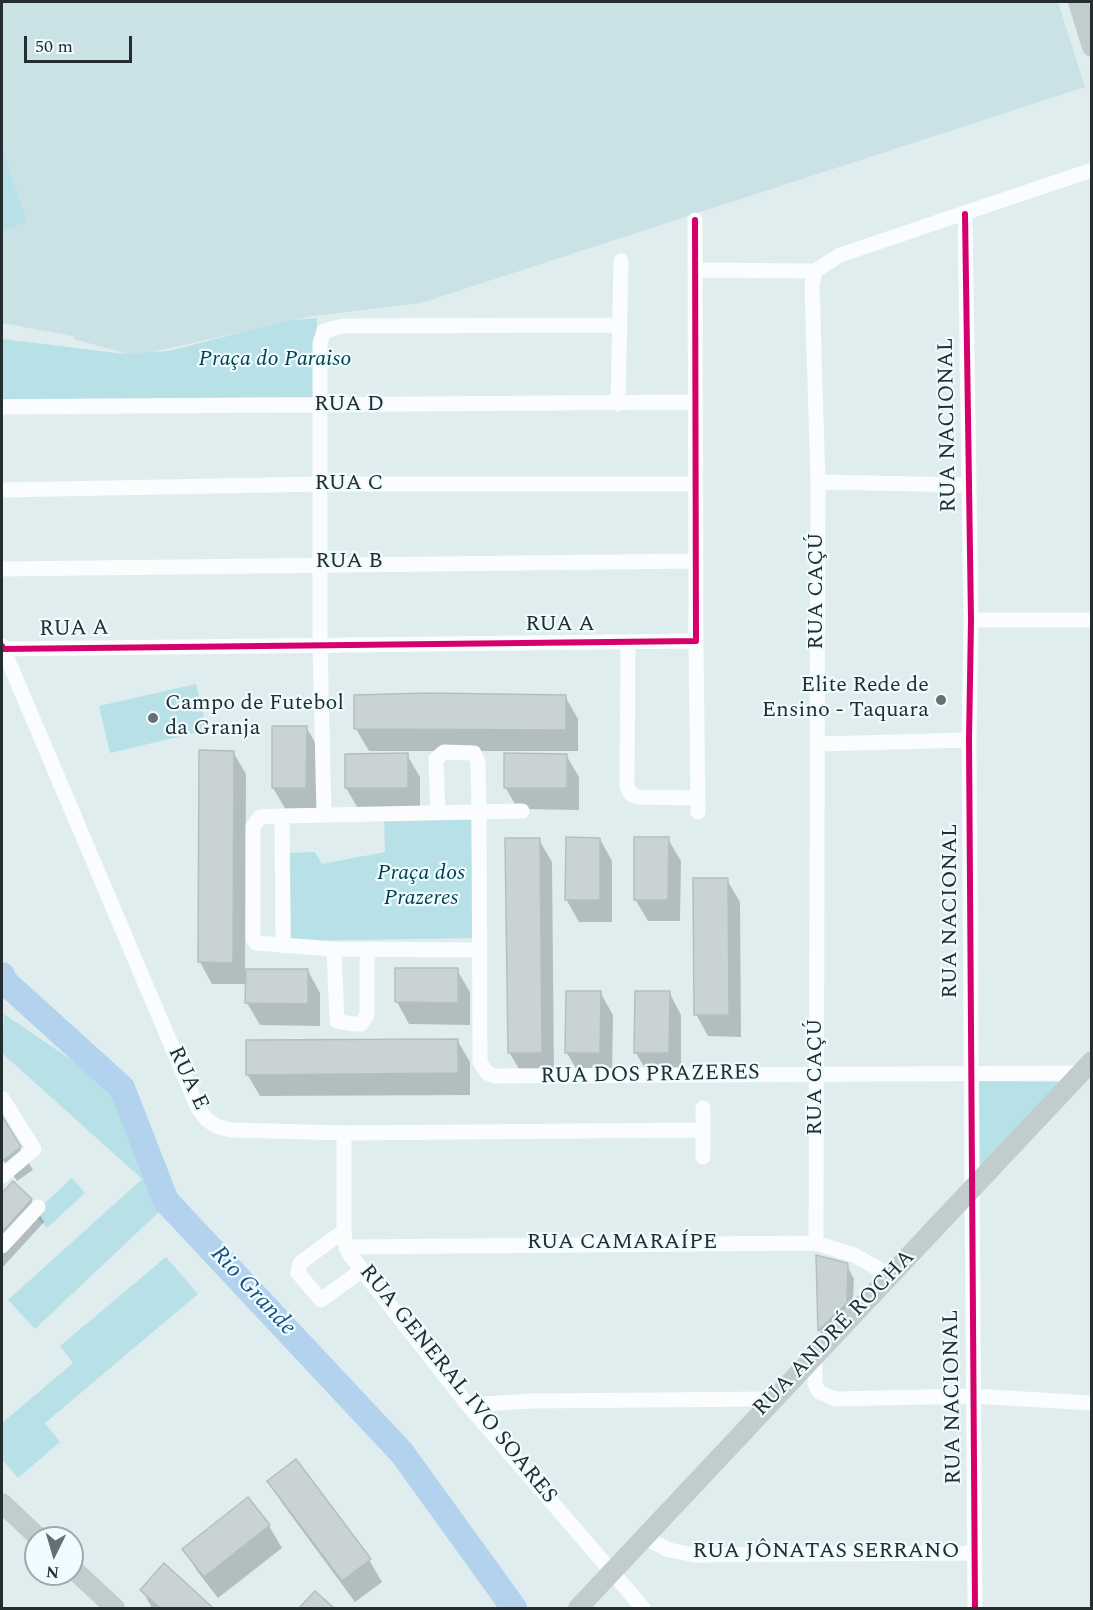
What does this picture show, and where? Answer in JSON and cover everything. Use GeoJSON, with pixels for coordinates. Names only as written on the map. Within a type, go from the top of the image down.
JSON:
{"type":"FeatureCollection","features":[{"type":"Feature","properties":{"kind":"main road"},"geometry":{"type":"LineString","coordinates":[[1078,2],[1090,39]]}},
{"type":"Feature","properties":{"kind":"main road","name":"RUA ANDRÉ ROCHA"},"geometry":{"type":"LineString","coordinates":[[578,1608],[1085,1067]]}},
{"type":"Feature","properties":{"kind":"main road"},"geometry":{"type":"LineString","coordinates":[[2,1503],[26,1526]]}},
{"type":"Feature","properties":{"kind":"main road"},"geometry":{"type":"LineString","coordinates":[[84,1579],[115,1608]]}},
{"type":"Feature","properties":{"kind":"street"},"geometry":{"type":"LineString","coordinates":[[695,270],[815,271],[840,255],[1092,170]]}},
{"type":"Feature","properties":{"kind":"street","name":"RUA NACIONAL"},"geometry":{"type":"LineString","coordinates":[[965,214],[971,620],[970,1191],[975,1608]]}},
{"type":"Feature","properties":{"kind":"street"},"geometry":{"type":"LineString","coordinates":[[628,643],[627,787],[631,794],[638,797],[698,805],[695,220]]}},
{"type":"Feature","properties":{"kind":"street"},"geometry":{"type":"LineString","coordinates":[[618,404],[621,261]]}},
{"type":"Feature","properties":{"kind":"street","name":"RUA CAÇÚ"},"geometry":{"type":"LineString","coordinates":[[815,271],[812,285],[818,482],[816,1243]]}},
{"type":"Feature","properties":{"kind":"street"},"geometry":{"type":"LineString","coordinates":[[324,813],[320,645],[322,407],[320,343],[324,331],[343,326],[618,325]]}},
{"type":"Feature","properties":{"kind":"street","name":"RUA D"},"geometry":{"type":"LineString","coordinates":[[2,407],[322,407],[696,402]]}},
{"type":"Feature","properties":{"kind":"street"},"geometry":{"type":"LineString","coordinates":[[818,482],[968,485]]}},
{"type":"Feature","properties":{"kind":"street","name":"RUA C"},"geometry":{"type":"LineString","coordinates":[[2,490],[322,484],[696,484]]}},
{"type":"Feature","properties":{"kind":"street","name":"RUA B"},"geometry":{"type":"LineString","coordinates":[[2,569],[321,563],[696,561]]}},
{"type":"Feature","properties":{"kind":"street"},"geometry":{"type":"LineString","coordinates":[[971,620],[1092,620]]}},
{"type":"Feature","properties":{"kind":"street","name":"RUA A"},"geometry":{"type":"LineString","coordinates":[[2,647],[696,641]]}},
{"type":"Feature","properties":{"kind":"street","name":"RUA E"},"geometry":{"type":"LineString","coordinates":[[2,647],[198,1108],[216,1126],[231,1130],[344,1133],[703,1130]]}},
{"type":"Feature","properties":{"kind":"street"},"geometry":{"type":"LineString","coordinates":[[817,744],[969,740]]}},
{"type":"Feature","properties":{"kind":"street","name":"RUA DOS PRAZERES"},"geometry":{"type":"LineString","coordinates":[[438,811],[436,759],[444,752],[469,752],[477,757],[479,810],[480,1062],[488,1073],[495,1076],[971,1073],[1085,1067]]}},
{"type":"Feature","properties":{"kind":"street"},"geometry":{"type":"LineString","coordinates":[[478,950],[367,950],[261,945],[253,939],[253,827],[260,818],[324,813],[522,811]]}},
{"type":"Feature","properties":{"kind":"street"},"geometry":{"type":"LineString","coordinates":[[282,816],[283,946]]}},
{"type":"Feature","properties":{"kind":"street"},"geometry":{"type":"LineString","coordinates":[[334,949],[337,1021],[352,1024],[361,1024],[367,1015],[367,950]]}},
{"type":"Feature","properties":{"kind":"street"},"geometry":{"type":"LineString","coordinates":[[2,1098],[34,1149],[2,1176]]}},
{"type":"Feature","properties":{"kind":"street"},"geometry":{"type":"LineString","coordinates":[[703,1108],[703,1157]]}},
{"type":"Feature","properties":{"kind":"street"},"geometry":{"type":"LineString","coordinates":[[344,1133],[345,1239],[300,1263],[298,1273],[321,1300],[362,1270]]}},
{"type":"Feature","properties":{"kind":"street"},"geometry":{"type":"LineString","coordinates":[[2,1246],[38,1208]]}},
{"type":"Feature","properties":{"kind":"street","name":"RUA CAMARAÍPE"},"geometry":{"type":"LineString","coordinates":[[345,1239],[816,1243],[854,1255],[891,1276]]}},
{"type":"Feature","properties":{"kind":"street","name":"RUA GENERAL IVO SOARES"},"geometry":{"type":"LineString","coordinates":[[345,1239],[362,1270],[468,1405],[643,1608]]}},
{"type":"Feature","properties":{"kind":"street"},"geometry":{"type":"LineString","coordinates":[[815,1355],[816,1383],[819,1392],[835,1399],[972,1396],[1092,1402]]}},
{"type":"Feature","properties":{"kind":"street"},"geometry":{"type":"LineString","coordinates":[[468,1405],[531,1401],[773,1398]]}},
{"type":"Feature","properties":{"kind":"street","name":"RUA JÔNATAS SERRANO"},"geometry":{"type":"LineString","coordinates":[[646,1538],[669,1550],[696,1555],[974,1553]]}},
{"type":"Feature","properties":{"kind":"shaded area"},"geometry":{"type":"Polygon","coordinates":[[[2,2],[1058,2],[1085,87],[421,303],[313,316],[135,356],[74,339],[73,336],[2,323],[2,2]]]}},
{"type":"Feature","properties":{"kind":"green space"},"geometry":{"type":"Polygon","coordinates":[[[2,149],[27,222],[2,231],[2,149]]]}},
{"type":"Feature","properties":{"kind":"green space","name":"Praça do Paraiso"},"geometry":{"type":"Polygon","coordinates":[[[317,318],[314,397],[2,399],[2,339],[125,354],[169,351],[286,321],[317,318]]]}},
{"type":"Feature","properties":{"kind":"green space","name":"Campo de Futebol da Granja"},"geometry":{"type":"Polygon","coordinates":[[[196,684],[207,730],[110,753],[99,706],[196,684]]]}},
{"type":"Feature","properties":{"kind":"green space","name":"Praça dos Prazeres"},"geometry":{"type":"Polygon","coordinates":[[[471,812],[473,938],[291,941],[290,853],[315,852],[322,864],[385,852],[384,814],[471,812]]]}},
{"type":"Feature","properties":{"kind":"green space"},"geometry":{"type":"Polygon","coordinates":[[[4,1014],[117,1091],[147,1169],[143,1179],[162,1209],[35,1329],[8,1300],[142,1179],[2,1053],[4,1014]]]}},
{"type":"Feature","properties":{"kind":"green space"},"geometry":{"type":"Polygon","coordinates":[[[979,1081],[1066,1082],[980,1169],[979,1081]]]}},
{"type":"Feature","properties":{"kind":"green space"},"geometry":{"type":"Polygon","coordinates":[[[72,1178],[85,1193],[47,1228],[33,1214],[72,1178]]]}},
{"type":"Feature","properties":{"kind":"green space"},"geometry":{"type":"Polygon","coordinates":[[[166,1257],[198,1294],[45,1423],[60,1442],[18,1478],[2,1459],[2,1423],[73,1363],[60,1346],[166,1257]]]}},
{"type":"Feature","properties":{"kind":"building"},"geometry":{"type":"Polygon","coordinates":[[[428,693],[566,695],[566,730],[354,729],[354,695],[428,693]]]}},
{"type":"Feature","properties":{"kind":"building"},"geometry":{"type":"Polygon","coordinates":[[[272,726],[307,726],[306,788],[272,788],[272,726]]]}},
{"type":"Feature","properties":{"kind":"building"},"geometry":{"type":"Polygon","coordinates":[[[199,750],[234,751],[233,963],[198,962],[199,750]]]}},
{"type":"Feature","properties":{"kind":"building"},"geometry":{"type":"Polygon","coordinates":[[[408,753],[408,788],[345,788],[345,754],[408,753]]]}},
{"type":"Feature","properties":{"kind":"building"},"geometry":{"type":"Polygon","coordinates":[[[504,753],[567,754],[567,788],[504,788],[504,753]]]}},
{"type":"Feature","properties":{"kind":"building"},"geometry":{"type":"Polygon","coordinates":[[[566,837],[600,838],[600,900],[565,900],[566,837]]]}},
{"type":"Feature","properties":{"kind":"building"},"geometry":{"type":"Polygon","coordinates":[[[634,837],[669,837],[668,900],[634,900],[634,837]]]}},
{"type":"Feature","properties":{"kind":"building"},"geometry":{"type":"Polygon","coordinates":[[[505,838],[540,838],[542,1053],[508,1053],[505,838]]]}},
{"type":"Feature","properties":{"kind":"building"},"geometry":{"type":"Polygon","coordinates":[[[693,878],[728,878],[729,1015],[694,1015],[693,878]]]}},
{"type":"Feature","properties":{"kind":"building"},"geometry":{"type":"Polygon","coordinates":[[[395,968],[458,968],[458,1003],[395,1002],[395,968]]]}},
{"type":"Feature","properties":{"kind":"building"},"geometry":{"type":"Polygon","coordinates":[[[246,969],[308,969],[308,1004],[245,1003],[246,969]]]}},
{"type":"Feature","properties":{"kind":"building"},"geometry":{"type":"Polygon","coordinates":[[[566,991],[601,991],[600,1053],[565,1053],[566,991]]]}},
{"type":"Feature","properties":{"kind":"building"},"geometry":{"type":"Polygon","coordinates":[[[635,991],[670,991],[669,1053],[634,1053],[635,991]]]}},
{"type":"Feature","properties":{"kind":"building"},"geometry":{"type":"Polygon","coordinates":[[[458,1039],[458,1073],[246,1075],[246,1040],[458,1039]]]}},
{"type":"Feature","properties":{"kind":"building"},"geometry":{"type":"Polygon","coordinates":[[[2,1116],[21,1147],[2,1161],[2,1116]]]}},
{"type":"Feature","properties":{"kind":"building"},"geometry":{"type":"Polygon","coordinates":[[[13,1181],[32,1199],[2,1232],[2,1193],[13,1181]]]}},
{"type":"Feature","properties":{"kind":"building"},"geometry":{"type":"Polygon","coordinates":[[[816,1255],[847,1263],[848,1266],[847,1303],[818,1331],[816,1255]]]}},
{"type":"Feature","properties":{"kind":"building"},"geometry":{"type":"Polygon","coordinates":[[[296,1459],[371,1559],[342,1581],[267,1481],[296,1459]]]}},
{"type":"Feature","properties":{"kind":"building"},"geometry":{"type":"Polygon","coordinates":[[[248,1497],[270,1525],[204,1577],[182,1549],[248,1497]]]}},
{"type":"Feature","properties":{"kind":"building"},"geometry":{"type":"Polygon","coordinates":[[[164,1563],[213,1608],[160,1608],[140,1590],[164,1563]]]}},
{"type":"Feature","properties":{"kind":"building"},"geometry":{"type":"Polygon","coordinates":[[[315,1591],[334,1608],[299,1608],[315,1591]]]}},
{"type":"Feature","properties":{"kind":"waterway","name":"Rio Grande"},"geometry":{"type":"LineString","coordinates":[[2,975],[5,982],[122,1088],[166,1201],[402,1453],[514,1608]]}},
{"type":"Feature","properties":{"kind":"cycle path"},"geometry":{"type":"LineString","coordinates":[[965,214],[971,620],[969,740],[975,1608]]}},
{"type":"Feature","properties":{"kind":"cycle path"},"geometry":{"type":"LineString","coordinates":[[2,646],[3,649],[696,641],[695,220]]}},
{"type":"Feature","properties":{"kind":"place","name":"Elite Rede de Ensino - Taquara"},"geometry":{"type":"Point","coordinates":[941,700]}},
{"type":"Feature","properties":{"kind":"place","name":"Campo de Futebol da Granja"},"geometry":{"type":"Point","coordinates":[153,718]}}]}
